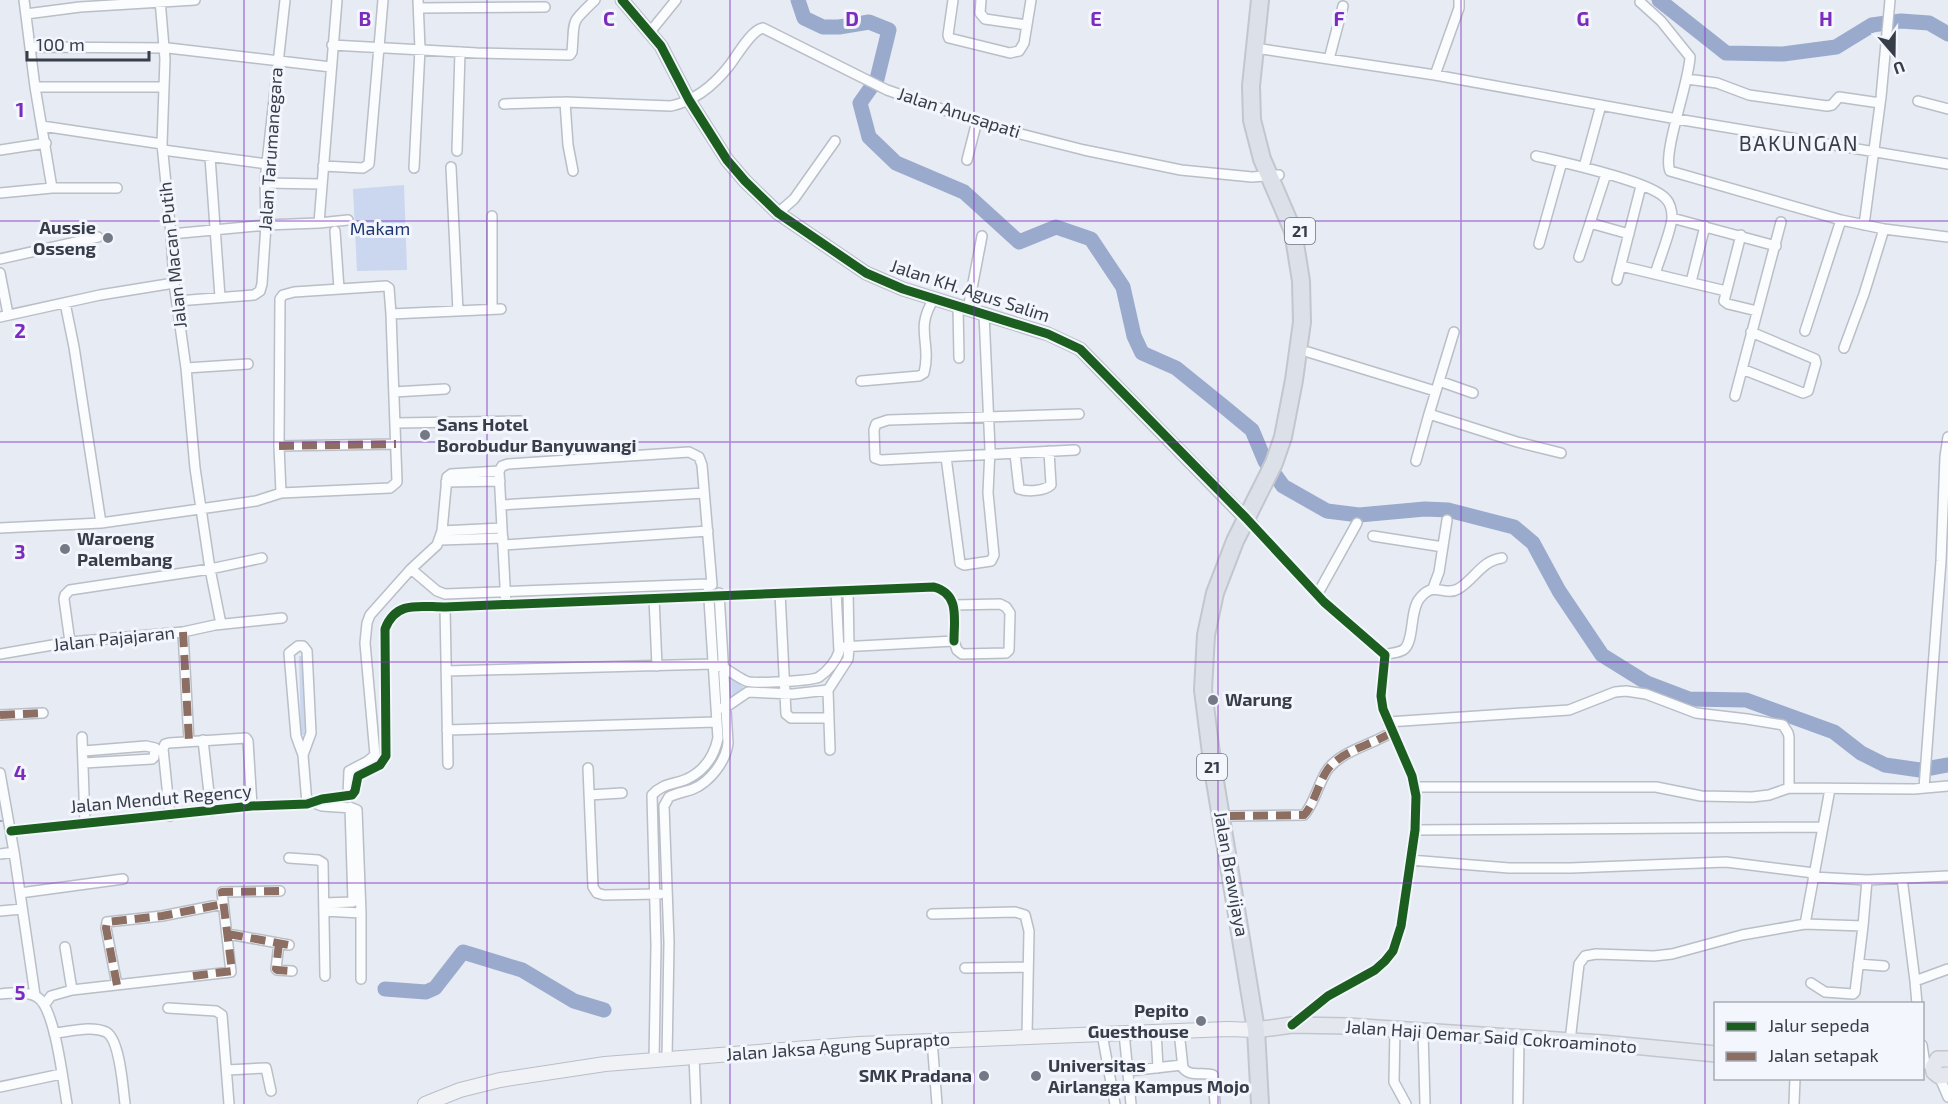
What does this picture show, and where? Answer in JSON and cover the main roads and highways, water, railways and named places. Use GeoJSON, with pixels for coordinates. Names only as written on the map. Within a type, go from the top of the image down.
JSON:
{"type":"FeatureCollection","features":[{"type":"Feature","properties":{"kind":"highway","name":"Jalan Brawijaya"},"geometry":{"type":"LineString","coordinates":[[1260,0],[1261,121],[1275,176],[1293,231],[1300,269],[1302,317],[1291,396],[1277,464]]}},
{"type":"Feature","properties":{"kind":"highway","name":"Jalan Brawijaya"},"geometry":{"type":"LineString","coordinates":[[1260,49],[1271,0]]}},
{"type":"Feature","properties":{"kind":"highway","name":"Jalan Brawijaya"},"geometry":{"type":"LineString","coordinates":[[1260,1104],[1257,1054],[1261,1030],[1236,877],[1206,724],[1203,661],[1209,616],[1225,564],[1250,521],[1294,427],[1308,352],[1310,309],[1303,240],[1292,204],[1275,176]]}},
{"type":"Feature","properties":{"kind":"highway","name":"Jalan Brawijaya"},"geometry":{"type":"LineString","coordinates":[[1236,877],[1217,725],[1212,661],[1222,601],[1250,521]]}},
{"type":"Feature","properties":{"kind":"highway","name":"21"},"geometry":{"type":"LineString","coordinates":[[1261,1030],[1271,1104]]}},
{"type":"Feature","properties":{"kind":"main road","name":"Jalan Haji Oemar Said Cokroaminoto"},"geometry":{"type":"LineString","coordinates":[[1261,1030],[1292,1025],[1395,1029],[1714,1054]]}},
{"type":"Feature","properties":{"kind":"main road","name":"Jalan Jaksa Agung Suprapto"},"geometry":{"type":"LineString","coordinates":[[425,1104],[460,1090],[500,1080],[605,1064],[694,1056],[932,1040],[1228,1029],[1261,1030]]}},
{"type":"Feature","properties":{"kind":"waterway"},"geometry":{"type":"LineString","coordinates":[[798,0],[804,18],[823,27],[869,22],[889,30],[877,79],[860,103],[869,137],[896,163],[964,192],[1019,242],[1056,227],[1091,239],[1123,287],[1134,336],[1142,353],[1176,368],[1252,430],[1265,461],[1283,486],[1327,511],[1359,515],[1425,509],[1448,510],[1514,527],[1533,543],[1559,591],[1602,655],[1647,683],[1689,699],[1746,700],[1834,732],[1861,753],[1885,765],[1920,770],[1948,765]]}},
{"type":"Feature","properties":{"kind":"waterway"},"geometry":{"type":"LineString","coordinates":[[1659,0],[1726,53],[1783,54],[1836,47],[1872,25],[1901,21],[1929,23],[1948,34]]}},
{"type":"Feature","properties":{"kind":"waterway"},"geometry":{"type":"LineString","coordinates":[[385,989],[426,992],[435,988],[463,952],[522,970],[574,1001],[604,1010]]}},
{"type":"Feature","properties":{"kind":"place","name":"Aussie Osseng"},"geometry":{"type":"Point","coordinates":[108,238]}},
{"type":"Feature","properties":{"kind":"place","name":"Sans Hotel Borobudur Banyuwangi"},"geometry":{"type":"Point","coordinates":[425,435]}},
{"type":"Feature","properties":{"kind":"place","name":"Waroeng Palembang"},"geometry":{"type":"Point","coordinates":[65,549]}},
{"type":"Feature","properties":{"kind":"place","name":"Warung"},"geometry":{"type":"Point","coordinates":[1213,700]}},
{"type":"Feature","properties":{"kind":"place","name":"Pepito Guesthouse"},"geometry":{"type":"Point","coordinates":[1201,1021]}},
{"type":"Feature","properties":{"kind":"place","name":"SMK Pradana"},"geometry":{"type":"Point","coordinates":[984,1076]}},
{"type":"Feature","properties":{"kind":"place","name":"Universitas Airlangga Kampus Mojo"},"geometry":{"type":"Point","coordinates":[1036,1076]}},
{"type":"Feature","properties":{"kind":"district","name":"BAKUNGAN"},"geometry":{"type":"Point","coordinates":[1799,144]}},
{"type":"Feature","properties":{"kind":"park label","name":"Makam"},"geometry":{"type":"Point","coordinates":[380,229]}}]}
